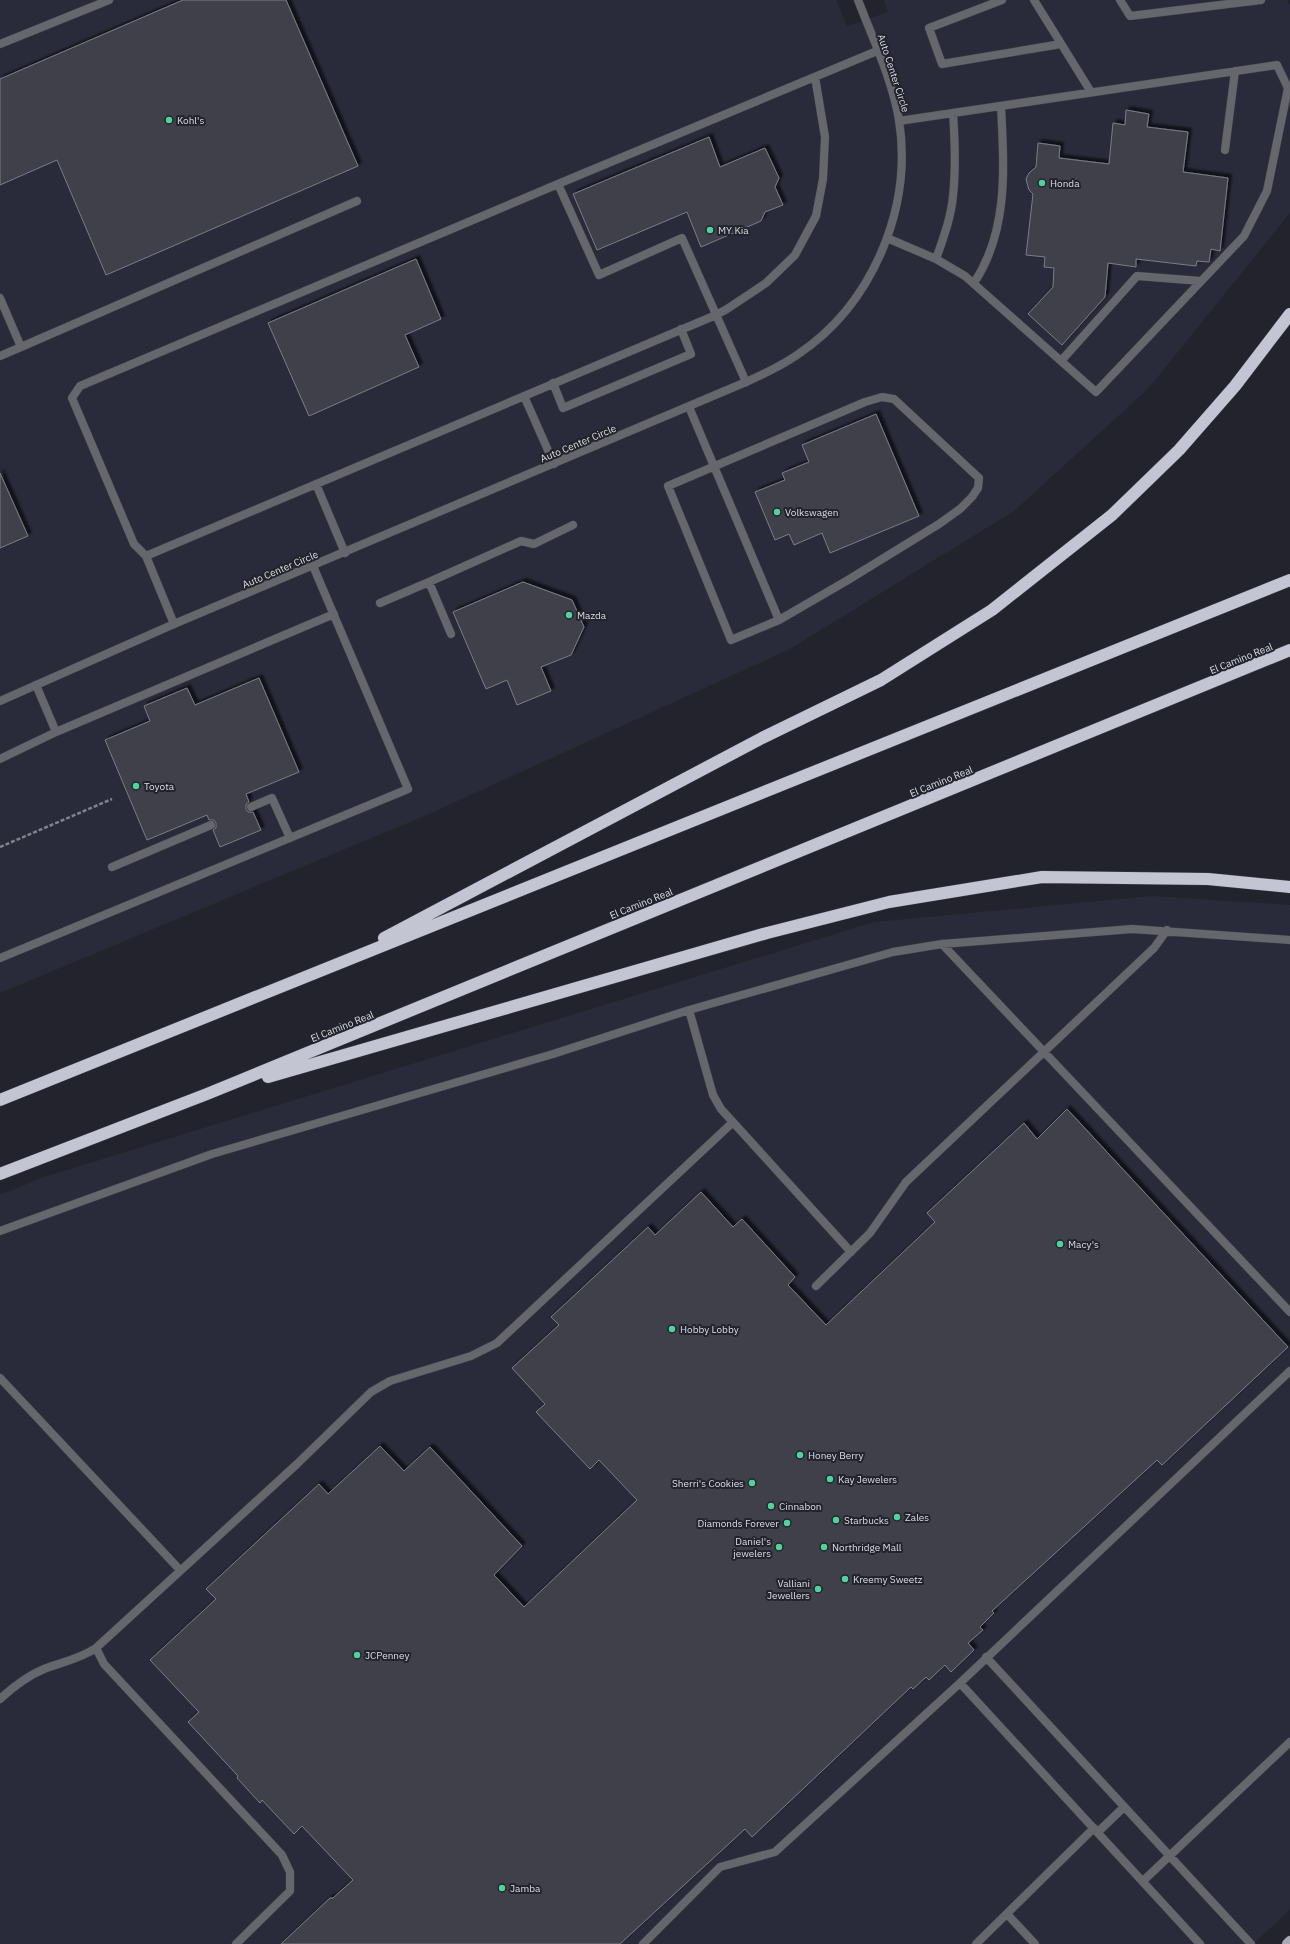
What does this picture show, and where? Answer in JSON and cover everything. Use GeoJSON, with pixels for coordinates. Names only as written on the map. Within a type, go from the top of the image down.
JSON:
{"type":"FeatureCollection","features":[{"type":"Feature","properties":{"kind":"highway"},"geometry":{"type":"LineString","coordinates":[[326,969],[762,738],[881,680],[992,610],[1112,514],[1179,450],[1234,386],[1290,314]]}},
{"type":"Feature","properties":{"kind":"highway"},"geometry":{"type":"LineString","coordinates":[[0,1100],[1290,580]]}},
{"type":"Feature","properties":{"kind":"highway","name":"El Camino Real"},"geometry":{"type":"LineString","coordinates":[[0,1174],[208,1094],[1290,650]]}},
{"type":"Feature","properties":{"kind":"highway"},"geometry":{"type":"LineString","coordinates":[[208,1094],[767,933],[889,902],[1042,876],[1208,879],[1290,887]]}},
{"type":"Feature","properties":{"kind":"main road"},"geometry":{"type":"LineString","coordinates":[[1287,1944],[1290,1941]]}},
{"type":"Feature","properties":{"kind":"street"},"geometry":{"type":"LineString","coordinates":[[0,44],[108,0]]}},
{"type":"Feature","properties":{"kind":"street","name":"Auto Center Circle"},"geometry":{"type":"LineString","coordinates":[[0,701],[174,624],[689,407],[774,369],[798,355],[820,337],[841,316],[872,273],[886,238],[897,201],[901,180],[902,160],[899,120],[889,83],[859,0]]}},
{"type":"Feature","properties":{"kind":"street"},"geometry":{"type":"LineString","coordinates":[[1002,0],[929,28],[942,64],[1061,44]]}},
{"type":"Feature","properties":{"kind":"street"},"geometry":{"type":"LineString","coordinates":[[1034,0],[1090,92]]}},
{"type":"Feature","properties":{"kind":"street"},"geometry":{"type":"LineString","coordinates":[[1120,0],[1130,16],[1261,0]]}},
{"type":"Feature","properties":{"kind":"street"},"geometry":{"type":"LineString","coordinates":[[174,624],[146,556],[134,544],[72,398],[80,386],[877,50]]}},
{"type":"Feature","properties":{"kind":"street"},"geometry":{"type":"LineString","coordinates":[[886,238],[936,259],[965,276],[1096,392],[1244,236],[1267,191],[1288,88],[1277,65],[899,120]]}},
{"type":"Feature","properties":{"kind":"street"},"geometry":{"type":"LineString","coordinates":[[1225,150],[1236,72]]}},
{"type":"Feature","properties":{"kind":"street"},"geometry":{"type":"LineString","coordinates":[[146,556],[716,315],[727,310],[766,283],[795,255],[816,216],[823,179],[825,137],[815,77]]}},
{"type":"Feature","properties":{"kind":"street"},"geometry":{"type":"LineString","coordinates":[[974,283],[983,270],[993,246],[1001,213],[1004,185],[1001,106]]}},
{"type":"Feature","properties":{"kind":"street"},"geometry":{"type":"LineString","coordinates":[[936,259],[945,234],[953,197],[956,155],[953,113]]}},
{"type":"Feature","properties":{"kind":"street"},"geometry":{"type":"LineString","coordinates":[[558,184],[599,275],[682,238],[746,382]]}},
{"type":"Feature","properties":{"kind":"street"},"geometry":{"type":"LineString","coordinates":[[0,356],[357,201]]}},
{"type":"Feature","properties":{"kind":"street"},"geometry":{"type":"LineString","coordinates":[[1061,361],[1137,276],[1201,281]]}},
{"type":"Feature","properties":{"kind":"street"},"geometry":{"type":"LineString","coordinates":[[0,298],[21,347]]}},
{"type":"Feature","properties":{"kind":"street"},"geometry":{"type":"LineString","coordinates":[[553,383],[563,408],[691,354],[681,329]]}},
{"type":"Feature","properties":{"kind":"street"},"geometry":{"type":"LineString","coordinates":[[524,396],[554,464]]}},
{"type":"Feature","properties":{"kind":"street"},"geometry":{"type":"LineString","coordinates":[[882,397],[894,399],[979,478],[978,488],[972,497],[960,509],[848,580],[779,620],[731,640],[668,486],[714,466],[865,402],[882,397]]}},
{"type":"Feature","properties":{"kind":"street"},"geometry":{"type":"LineString","coordinates":[[689,407],[779,620]]}},
{"type":"Feature","properties":{"kind":"street"},"geometry":{"type":"LineString","coordinates":[[316,484],[345,553]]}},
{"type":"Feature","properties":{"kind":"street"},"geometry":{"type":"LineString","coordinates":[[380,603],[521,541],[534,544],[573,525]]}},
{"type":"Feature","properties":{"kind":"street"},"geometry":{"type":"LineString","coordinates":[[0,958],[408,789],[313,566]]}},
{"type":"Feature","properties":{"kind":"street"},"geometry":{"type":"LineString","coordinates":[[428,582],[452,634]]}},
{"type":"Feature","properties":{"kind":"street"},"geometry":{"type":"LineString","coordinates":[[0,759],[56,732],[334,614]]}},
{"type":"Feature","properties":{"kind":"street"},"geometry":{"type":"LineString","coordinates":[[36,685],[56,732]]}},
{"type":"Feature","properties":{"kind":"street"},"geometry":{"type":"LineString","coordinates":[[251,807],[272,798],[290,838]]}},
{"type":"Feature","properties":{"kind":"street"},"geometry":{"type":"LineString","coordinates":[[112,867],[210,825]]}},
{"type":"Feature","properties":{"kind":"street"},"geometry":{"type":"LineString","coordinates":[[0,1231],[212,1154],[553,1054],[689,1010],[892,952],[942,944],[1132,929],[1167,930],[1290,940]]}},
{"type":"Feature","properties":{"kind":"street"},"geometry":{"type":"LineString","coordinates":[[816,1286],[870,1233],[906,1182],[1154,948],[1167,930]]}},
{"type":"Feature","properties":{"kind":"street"},"geometry":{"type":"LineString","coordinates":[[942,944],[1290,1312]]}},
{"type":"Feature","properties":{"kind":"street"},"geometry":{"type":"LineString","coordinates":[[689,1010],[713,1095],[721,1109],[732,1123],[851,1252]]}},
{"type":"Feature","properties":{"kind":"street"},"geometry":{"type":"LineString","coordinates":[[0,1699],[17,1684],[44,1669],[85,1656],[96,1648],[327,1436],[371,1392],[390,1381],[471,1356],[497,1343],[732,1123]]}},
{"type":"Feature","properties":{"kind":"street"},"geometry":{"type":"LineString","coordinates":[[643,1944],[720,1867],[775,1852],[960,1683],[1230,1430],[1290,1371]]}},
{"type":"Feature","properties":{"kind":"street"},"geometry":{"type":"LineString","coordinates":[[0,1378],[180,1570]]}},
{"type":"Feature","properties":{"kind":"street"},"geometry":{"type":"LineString","coordinates":[[96,1648],[104,1664],[282,1855],[290,1872],[290,1892],[236,1944]]}},
{"type":"Feature","properties":{"kind":"street"},"geometry":{"type":"LineString","coordinates":[[986,1657],[1251,1944]]}},
{"type":"Feature","properties":{"kind":"street"},"geometry":{"type":"LineString","coordinates":[[960,1683],[1200,1944]]}},
{"type":"Feature","properties":{"kind":"street"},"geometry":{"type":"LineString","coordinates":[[1143,1881],[1290,1742]]}},
{"type":"Feature","properties":{"kind":"street"},"geometry":{"type":"LineString","coordinates":[[976,1944],[1096,1830],[1124,1807]]}},
{"type":"Feature","properties":{"kind":"street"},"geometry":{"type":"LineString","coordinates":[[1007,1914],[1035,1944]]}},
{"type":"Feature","properties":{"kind":"path"},"geometry":{"type":"LineString","coordinates":[[0,847],[112,799]]}},
{"type":"Feature","properties":{"kind":"shaded area"},"geometry":{"type":"Polygon","coordinates":[[[0,0],[836,0],[847,26],[888,12],[884,0],[1287,0],[1290,5],[1290,213],[1148,389],[1014,511],[790,649],[427,815],[0,993],[0,0]]]}},
{"type":"Feature","properties":{"kind":"shaded area","name":"Northridge Mall"},"geometry":{"type":"Polygon","coordinates":[[[1152,896],[1290,905],[1290,1910],[1253,1944],[0,1944],[0,1195],[44,1177],[874,922],[1152,896]]]}},
{"type":"Feature","properties":{"kind":"building","name":"Kohl's"},"geometry":{"type":"Polygon","coordinates":[[[183,0],[286,0],[358,166],[106,275],[57,160],[0,185],[0,79],[183,0]]]}},
{"type":"Feature","properties":{"kind":"building"},"geometry":{"type":"Polygon","coordinates":[[[1126,110],[1149,114],[1147,127],[1188,132],[1183,172],[1228,178],[1220,251],[1211,249],[1209,262],[1197,261],[1196,266],[1136,259],[1136,267],[1108,263],[1105,297],[1062,345],[1028,314],[1053,287],[1054,268],[1044,267],[1045,257],[1026,255],[1033,194],[1029,190],[1026,179],[1029,173],[1036,167],[1038,143],[1060,146],[1059,158],[1109,164],[1113,123],[1125,125],[1126,110]]]}},
{"type":"Feature","properties":{"kind":"building"},"geometry":{"type":"Polygon","coordinates":[[[709,137],[720,167],[765,148],[779,178],[775,187],[783,205],[765,212],[761,221],[701,247],[687,212],[597,250],[573,194],[709,137]]]}},
{"type":"Feature","properties":{"kind":"building"},"geometry":{"type":"Polygon","coordinates":[[[416,259],[441,319],[405,335],[419,367],[309,416],[268,323],[416,259]]]}},
{"type":"Feature","properties":{"kind":"building"},"geometry":{"type":"Polygon","coordinates":[[[876,414],[919,516],[830,553],[822,533],[794,545],[789,534],[775,540],[755,492],[785,480],[782,473],[809,462],[802,445],[876,414]]]}},
{"type":"Feature","properties":{"kind":"building"},"geometry":{"type":"Polygon","coordinates":[[[0,473],[28,536],[0,548],[0,473]]]}},
{"type":"Feature","properties":{"kind":"building"},"geometry":{"type":"Polygon","coordinates":[[[523,582],[572,600],[584,627],[571,655],[541,667],[551,691],[517,705],[507,680],[486,689],[453,612],[523,582]]]}},
{"type":"Feature","properties":{"kind":"building"},"geometry":{"type":"Polygon","coordinates":[[[259,678],[299,772],[246,794],[249,802],[246,804],[246,809],[248,812],[253,812],[261,830],[220,847],[213,830],[216,828],[216,823],[214,820],[209,820],[207,815],[147,840],[105,740],[150,721],[144,706],[187,688],[195,705],[259,678]]]}},
{"type":"Feature","properties":{"kind":"building","name":"Northridge Mall"},"geometry":{"type":"Polygon","coordinates":[[[1067,1109],[1288,1347],[1162,1465],[1157,1460],[992,1611],[994,1613],[980,1627],[983,1630],[968,1643],[974,1650],[951,1672],[945,1665],[929,1680],[926,1677],[913,1689],[911,1687],[752,1837],[745,1829],[620,1944],[281,1944],[330,1898],[333,1898],[353,1880],[302,1826],[294,1834],[262,1800],[260,1803],[237,1778],[238,1776],[188,1722],[199,1712],[150,1660],[216,1599],[206,1589],[319,1484],[328,1494],[380,1446],[404,1471],[430,1447],[522,1546],[494,1575],[524,1607],[637,1500],[599,1460],[590,1469],[536,1412],[545,1404],[512,1368],[559,1325],[551,1317],[648,1227],[655,1235],[701,1192],[733,1227],[742,1219],[795,1277],[788,1285],[826,1325],[935,1222],[927,1213],[1024,1123],[1037,1139],[1067,1109]]]}},
{"type":"Feature","properties":{"kind":"place","name":"Kohl's"},"geometry":{"type":"Point","coordinates":[169,120]}},
{"type":"Feature","properties":{"kind":"place","name":"Honda"},"geometry":{"type":"Point","coordinates":[1042,183]}},
{"type":"Feature","properties":{"kind":"place","name":"MY Kia"},"geometry":{"type":"Point","coordinates":[710,230]}},
{"type":"Feature","properties":{"kind":"place","name":"Volkswagen"},"geometry":{"type":"Point","coordinates":[777,512]}},
{"type":"Feature","properties":{"kind":"place","name":"Mazda"},"geometry":{"type":"Point","coordinates":[569,615]}},
{"type":"Feature","properties":{"kind":"place","name":"Toyota"},"geometry":{"type":"Point","coordinates":[136,786]}},
{"type":"Feature","properties":{"kind":"place","name":"Macy's"},"geometry":{"type":"Point","coordinates":[1060,1244]}},
{"type":"Feature","properties":{"kind":"place","name":"Hobby Lobby"},"geometry":{"type":"Point","coordinates":[672,1329]}},
{"type":"Feature","properties":{"kind":"place","name":"Honey Berry"},"geometry":{"type":"Point","coordinates":[800,1455]}},
{"type":"Feature","properties":{"kind":"place","name":"Kay Jewelers"},"geometry":{"type":"Point","coordinates":[830,1479]}},
{"type":"Feature","properties":{"kind":"place","name":"Sherri's Cookies"},"geometry":{"type":"Point","coordinates":[752,1483]}},
{"type":"Feature","properties":{"kind":"place","name":"Cinnabon"},"geometry":{"type":"Point","coordinates":[771,1506]}},
{"type":"Feature","properties":{"kind":"place","name":"Zales"},"geometry":{"type":"Point","coordinates":[897,1517]}},
{"type":"Feature","properties":{"kind":"place","name":"Starbucks"},"geometry":{"type":"Point","coordinates":[836,1520]}},
{"type":"Feature","properties":{"kind":"place","name":"Diamonds Forever"},"geometry":{"type":"Point","coordinates":[787,1523]}},
{"type":"Feature","properties":{"kind":"place","name":"Daniel's jewelers"},"geometry":{"type":"Point","coordinates":[779,1547]}},
{"type":"Feature","properties":{"kind":"place","name":"Northridge Mall"},"geometry":{"type":"Point","coordinates":[824,1547]}},
{"type":"Feature","properties":{"kind":"place","name":"Kreemy Sweetz"},"geometry":{"type":"Point","coordinates":[845,1579]}},
{"type":"Feature","properties":{"kind":"place","name":"Valliani Jewellers"},"geometry":{"type":"Point","coordinates":[818,1589]}},
{"type":"Feature","properties":{"kind":"place","name":"JCPenney"},"geometry":{"type":"Point","coordinates":[357,1655]}},
{"type":"Feature","properties":{"kind":"place","name":"Jamba"},"geometry":{"type":"Point","coordinates":[502,1888]}}]}
